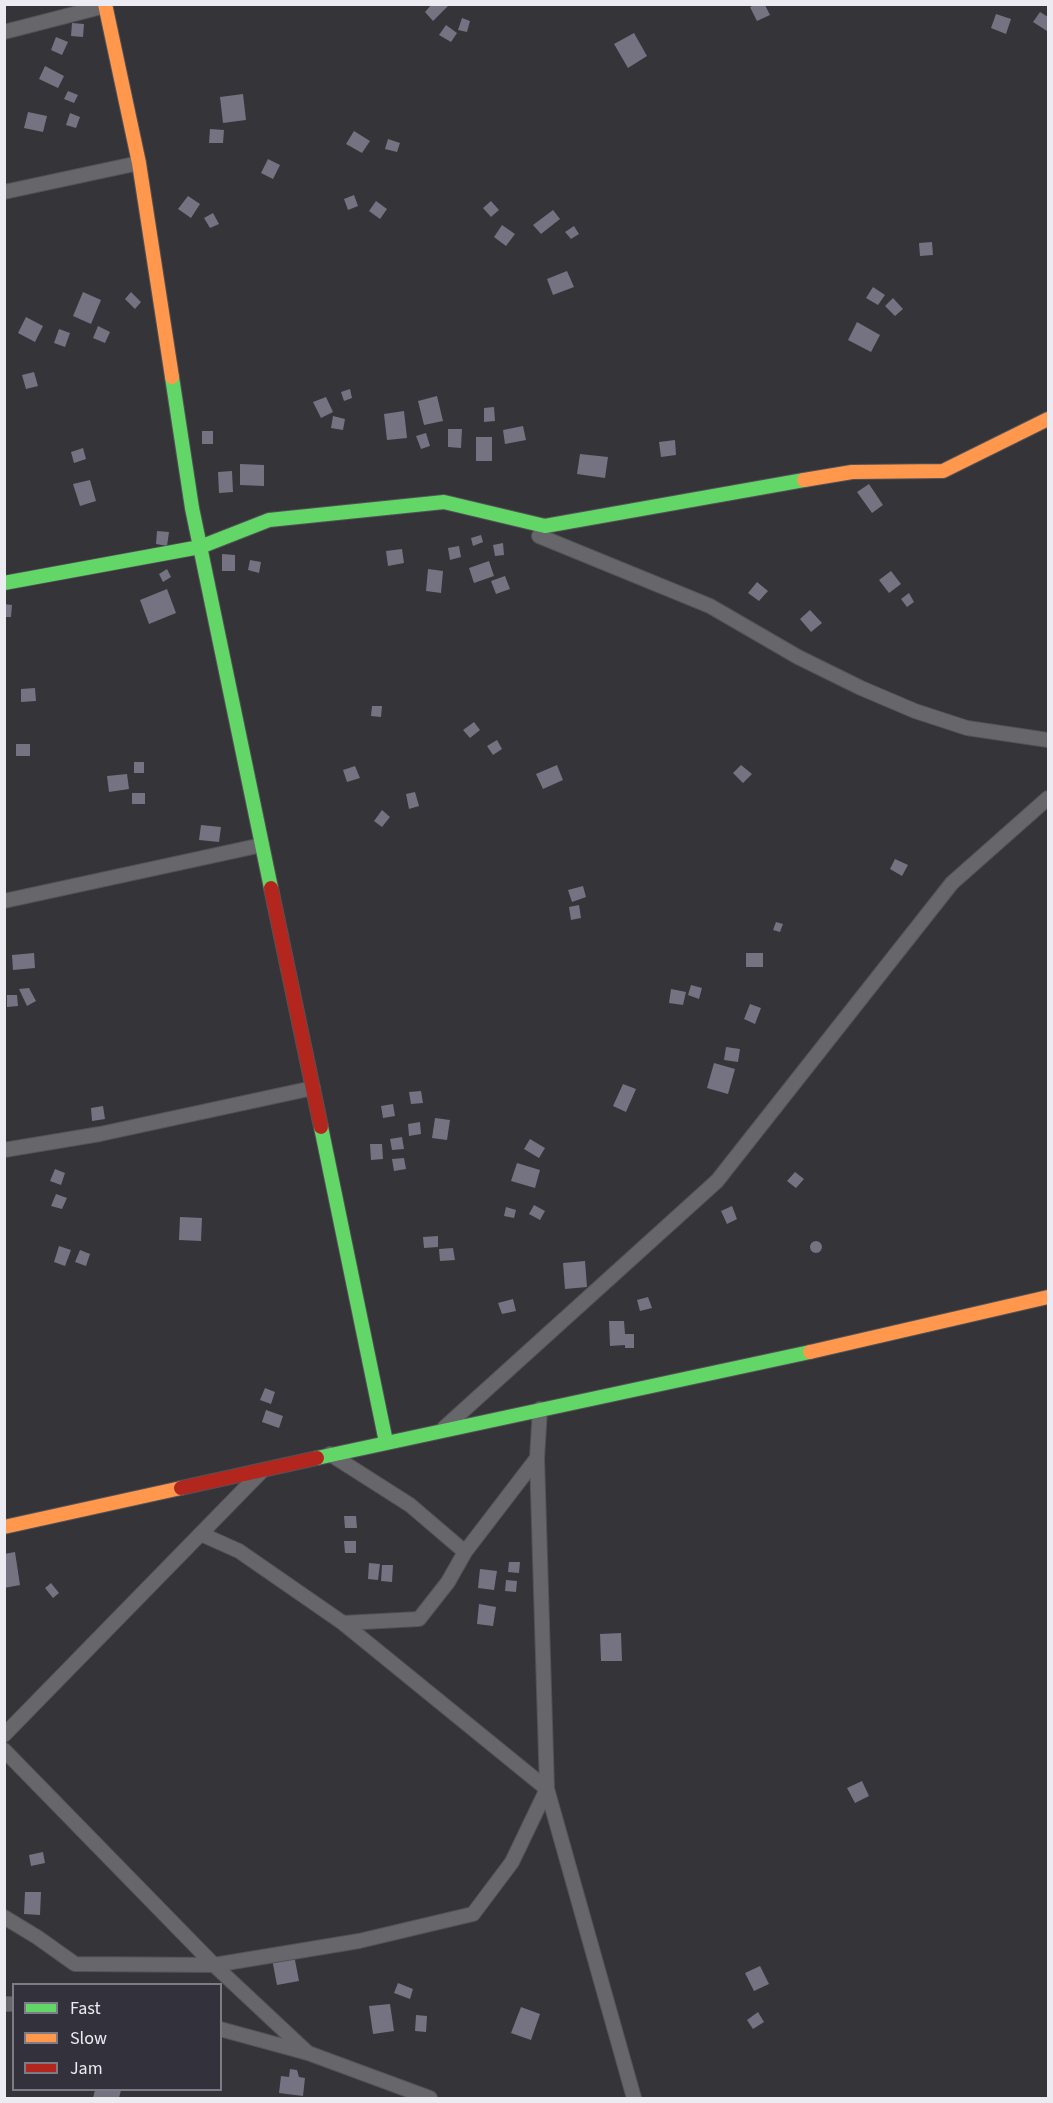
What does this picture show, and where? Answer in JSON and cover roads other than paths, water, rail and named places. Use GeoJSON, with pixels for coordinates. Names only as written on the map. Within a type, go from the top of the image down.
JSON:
{"type":"FeatureCollection","features":[{"type":"Feature","properties":{"kind":"street"},"geometry":{"type":"LineString","coordinates":[[4,32],[105,5],[139,163],[192,508],[386,1442]]}},
{"type":"Feature","properties":{"kind":"street"},"geometry":{"type":"LineString","coordinates":[[4,192],[139,163]]}},
{"type":"Feature","properties":{"kind":"street"},"geometry":{"type":"LineString","coordinates":[[4,583],[200,547],[269,520],[444,502],[545,526],[852,472],[943,471],[1048,419]]}},
{"type":"Feature","properties":{"kind":"street"},"geometry":{"type":"LineString","coordinates":[[539,536],[710,606],[798,657],[915,711],[967,728],[1048,740]]}},
{"type":"Feature","properties":{"kind":"street"},"geometry":{"type":"LineString","coordinates":[[442,1430],[717,1181],[952,883],[1048,798]]}},
{"type":"Feature","properties":{"kind":"street"},"geometry":{"type":"LineString","coordinates":[[4,901],[262,845]]}},
{"type":"Feature","properties":{"kind":"street"},"geometry":{"type":"LineString","coordinates":[[4,1150],[100,1134],[313,1088]]}},
{"type":"Feature","properties":{"kind":"street"},"geometry":{"type":"LineString","coordinates":[[4,1527],[386,1442],[765,1362],[1048,1297]]}},
{"type":"Feature","properties":{"kind":"street"},"geometry":{"type":"LineString","coordinates":[[540,1409],[537,1458],[547,1789],[634,2098]]}},
{"type":"Feature","properties":{"kind":"street"},"geometry":{"type":"LineString","coordinates":[[330,1455],[410,1505],[465,1552]]}},
{"type":"Feature","properties":{"kind":"street"},"geometry":{"type":"LineString","coordinates":[[343,1623],[419,1619],[448,1582],[465,1552],[537,1458]]}},
{"type":"Feature","properties":{"kind":"street"},"geometry":{"type":"LineString","coordinates":[[4,1735],[263,1469]]}},
{"type":"Feature","properties":{"kind":"street"},"geometry":{"type":"LineString","coordinates":[[201,1534],[239,1551],[343,1623],[547,1789]]}},
{"type":"Feature","properties":{"kind":"street"},"geometry":{"type":"LineString","coordinates":[[4,1750],[214,1965],[308,2053]]}},
{"type":"Feature","properties":{"kind":"street"},"geometry":{"type":"LineString","coordinates":[[4,1917],[75,1964],[214,1965],[359,1941],[472,1914],[512,1862],[547,1789]]}},
{"type":"Feature","properties":{"kind":"street"},"geometry":{"type":"LineString","coordinates":[[222,2030],[308,2053],[430,2098]]}}]}
